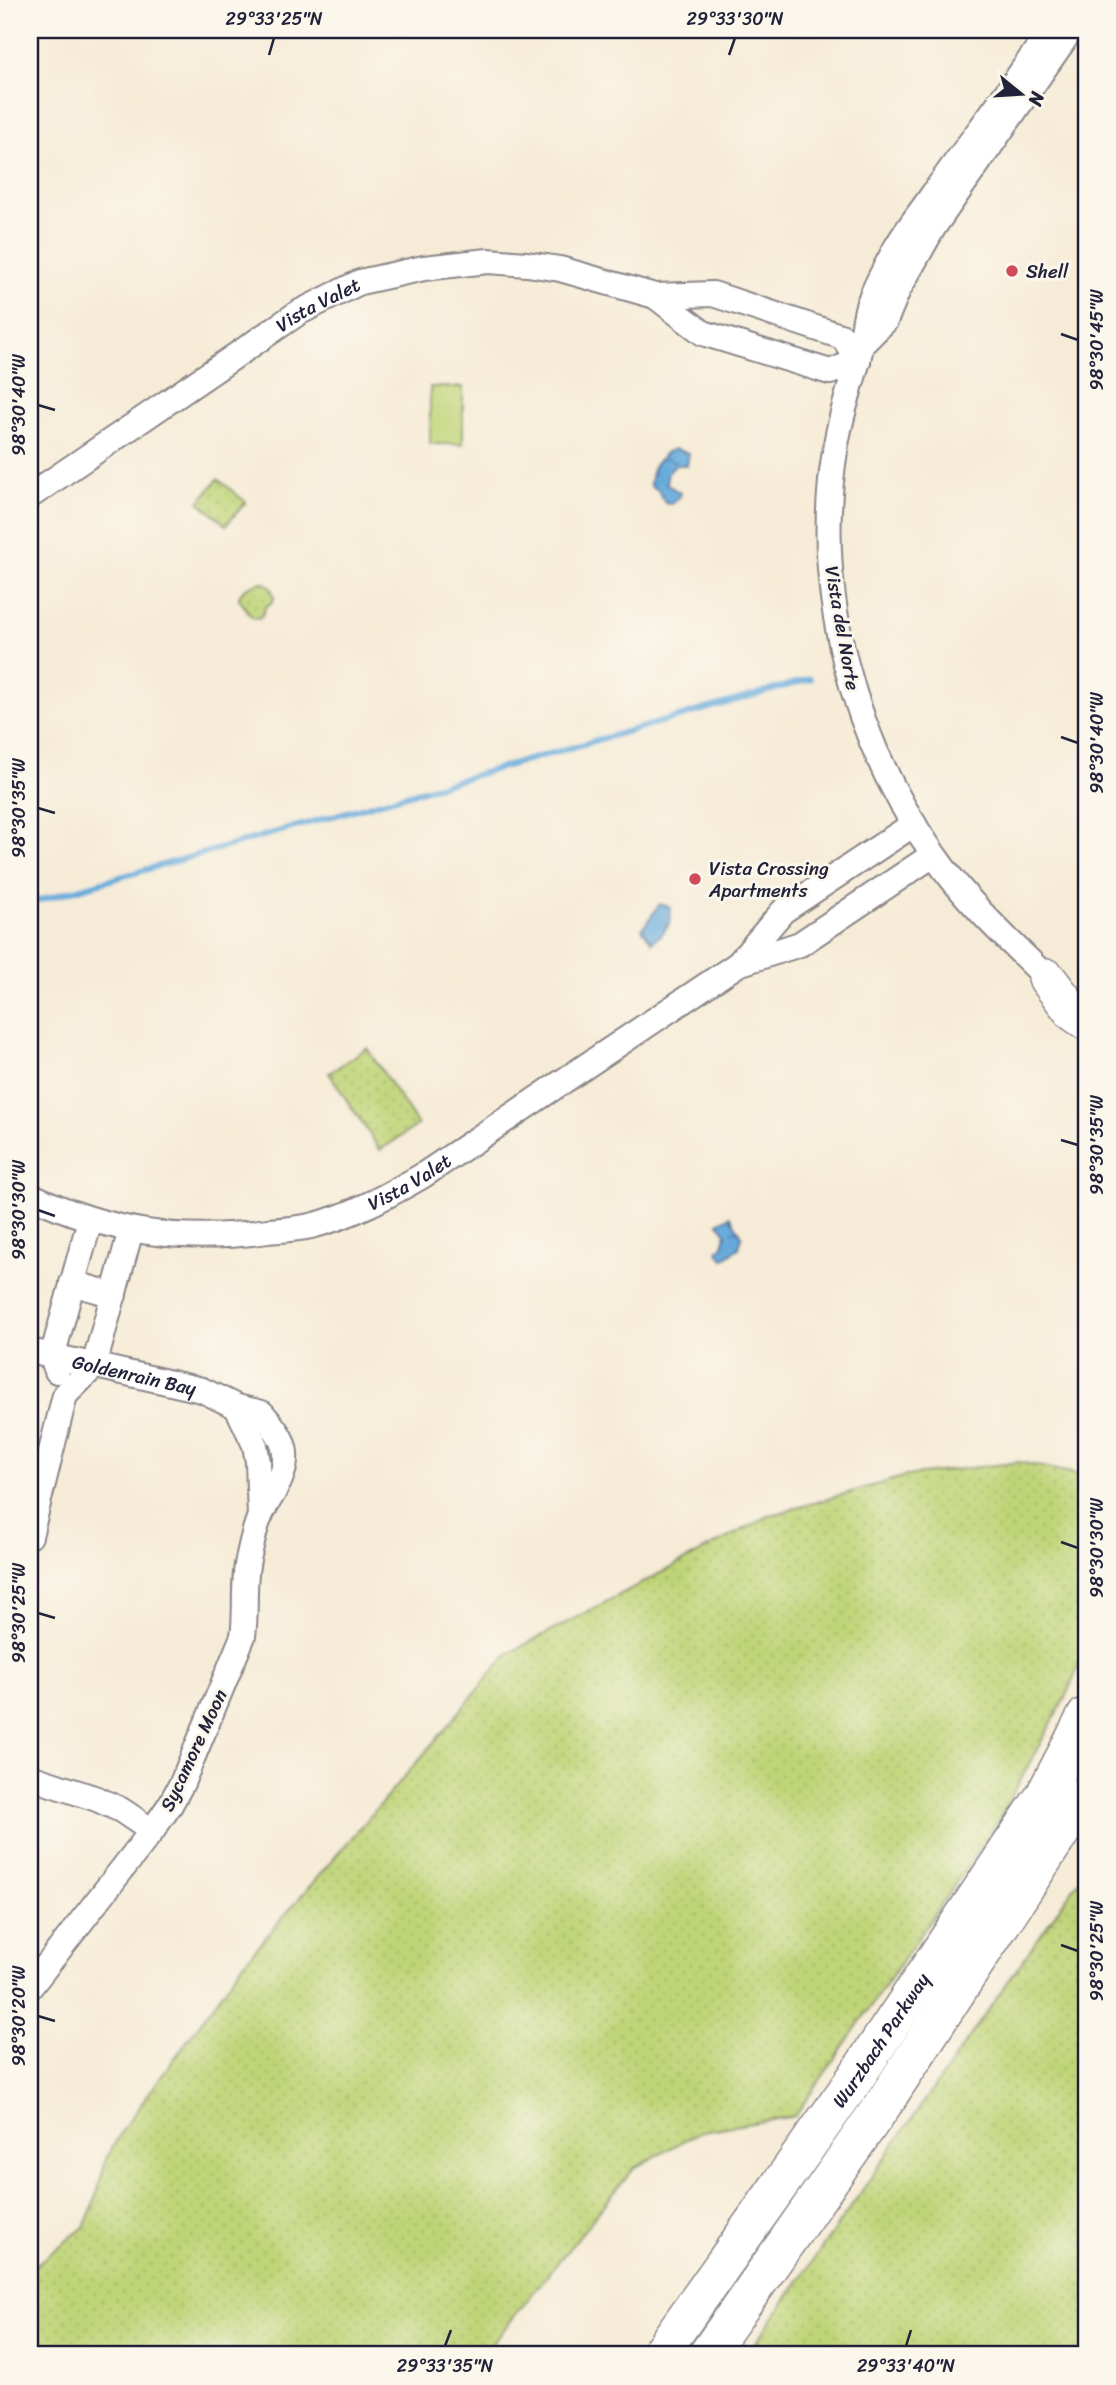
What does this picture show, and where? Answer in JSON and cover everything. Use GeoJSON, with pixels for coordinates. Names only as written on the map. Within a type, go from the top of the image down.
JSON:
{"type":"FeatureCollection","features":[{"type":"Feature","properties":{"kind":"highway"},"geometry":{"type":"LineString","coordinates":[[1047,978],[1086,992]]}},
{"type":"Feature","properties":{"kind":"highway"},"geometry":{"type":"LineString","coordinates":[[1047,978],[1073,1012],[1086,1021]]}},
{"type":"Feature","properties":{"kind":"highway","name":"Wurzbach Parkway"},"geometry":{"type":"LineString","coordinates":[[659,2355],[854,2080],[1029,1819],[1086,1716]]}},
{"type":"Feature","properties":{"kind":"highway","name":"Wurzbach Parkway"},"geometry":{"type":"LineString","coordinates":[[707,2355],[884,2103],[1086,1794]]}},
{"type":"Feature","properties":{"kind":"street","name":"Vista del Norte"},"geometry":{"type":"LineString","coordinates":[[1047,978],[970,899],[933,855],[879,762],[856,701],[843,650],[834,602],[830,557],[830,506],[835,451],[861,352],[866,312],[893,253],[1050,30]]}},
{"type":"Feature","properties":{"kind":"street","name":"Vista del Norte"},"geometry":{"type":"LineString","coordinates":[[861,352],[885,321],[898,290],[933,228],[1071,30]]}},
{"type":"Feature","properties":{"kind":"street","name":"Vista Valet"},"geometry":{"type":"LineString","coordinates":[[30,496],[298,313],[360,282],[424,268],[488,261],[560,269],[654,296],[713,294],[843,337],[861,352],[830,372],[703,333],[654,296]]}},
{"type":"Feature","properties":{"kind":"street","name":"Vista Valet"},"geometry":{"type":"LineString","coordinates":[[738,964],[783,911],[914,824]]}},
{"type":"Feature","properties":{"kind":"street","name":"Vista Valet"},"geometry":{"type":"LineString","coordinates":[[30,1195],[90,1220],[131,1230],[170,1235],[241,1234],[310,1226],[349,1213],[387,1196],[422,1175],[738,964],[800,944],[933,855]]}},
{"type":"Feature","properties":{"kind":"street"},"geometry":{"type":"LineString","coordinates":[[65,1395],[41,1354],[72,1283],[90,1220]]}},
{"type":"Feature","properties":{"kind":"street"},"geometry":{"type":"LineString","coordinates":[[30,1536],[65,1395],[94,1366],[131,1230]]}},
{"type":"Feature","properties":{"kind":"street"},"geometry":{"type":"LineString","coordinates":[[72,1283],[114,1295]]}},
{"type":"Feature","properties":{"kind":"street","name":"Goldenrain Bay"},"geometry":{"type":"LineString","coordinates":[[41,1354],[202,1390],[237,1407]]}},
{"type":"Feature","properties":{"kind":"street","name":"Sycamore Moon"},"geometry":{"type":"LineString","coordinates":[[30,1986],[170,1805],[182,1783],[243,1636],[246,1617],[245,1576],[260,1517],[255,1445],[237,1407]]}},
{"type":"Feature","properties":{"kind":"street"},"geometry":{"type":"LineString","coordinates":[[30,1777],[97,1799],[121,1810],[152,1831]]}},
{"type":"Feature","properties":{"kind":"green space"},"geometry":{"type":"Polygon","coordinates":[[[430,387],[463,387],[463,444],[430,444],[430,387]]]}},
{"type":"Feature","properties":{"kind":"green space"},"geometry":{"type":"Polygon","coordinates":[[[218,479],[246,502],[226,525],[199,502],[218,479]]]}},
{"type":"Feature","properties":{"kind":"green space"},"geometry":{"type":"Polygon","coordinates":[[[261,582],[270,587],[274,598],[259,618],[252,617],[239,599],[240,595],[247,587],[261,582]]]}},
{"type":"Feature","properties":{"kind":"green space"},"geometry":{"type":"Polygon","coordinates":[[[367,1048],[418,1125],[380,1150],[329,1073],[367,1048]]]}},
{"type":"Feature","properties":{"kind":"green space"},"geometry":{"type":"Polygon","coordinates":[[[1019,1462],[1086,1476],[1086,1649],[1065,1698],[994,1828],[795,2116],[702,2131],[634,2168],[483,2355],[30,2355],[30,2269],[84,2227],[94,2205],[106,2159],[123,2129],[246,1960],[507,1654],[769,1516],[906,1476],[1019,1462]]]}},
{"type":"Feature","properties":{"kind":"green space"},"geometry":{"type":"Polygon","coordinates":[[[1086,1870],[1086,2355],[747,2355],[1086,1870]]]}},
{"type":"Feature","properties":{"kind":"water"},"geometry":{"type":"Polygon","coordinates":[[[674,449],[689,453],[687,465],[675,465],[668,474],[668,485],[680,493],[679,498],[672,504],[665,503],[658,490],[650,485],[656,463],[665,453],[674,449]]]}},
{"type":"Feature","properties":{"kind":"water"},"geometry":{"type":"Polygon","coordinates":[[[660,904],[670,907],[671,921],[652,942],[642,929],[660,904]]]}},
{"type":"Feature","properties":{"kind":"water"},"geometry":{"type":"Polygon","coordinates":[[[730,1216],[742,1236],[739,1248],[723,1259],[717,1250],[723,1246],[726,1233],[718,1223],[730,1216]]]}},
{"type":"Feature","properties":{"kind":"waterway"},"geometry":{"type":"LineString","coordinates":[[30,903],[810,679]]}},
{"type":"Feature","properties":{"kind":"place","name":"Shell"},"geometry":{"type":"Point","coordinates":[1012,271]}},
{"type":"Feature","properties":{"kind":"place","name":"Vista Crossing Apartments"},"geometry":{"type":"Point","coordinates":[695,879]}}]}
